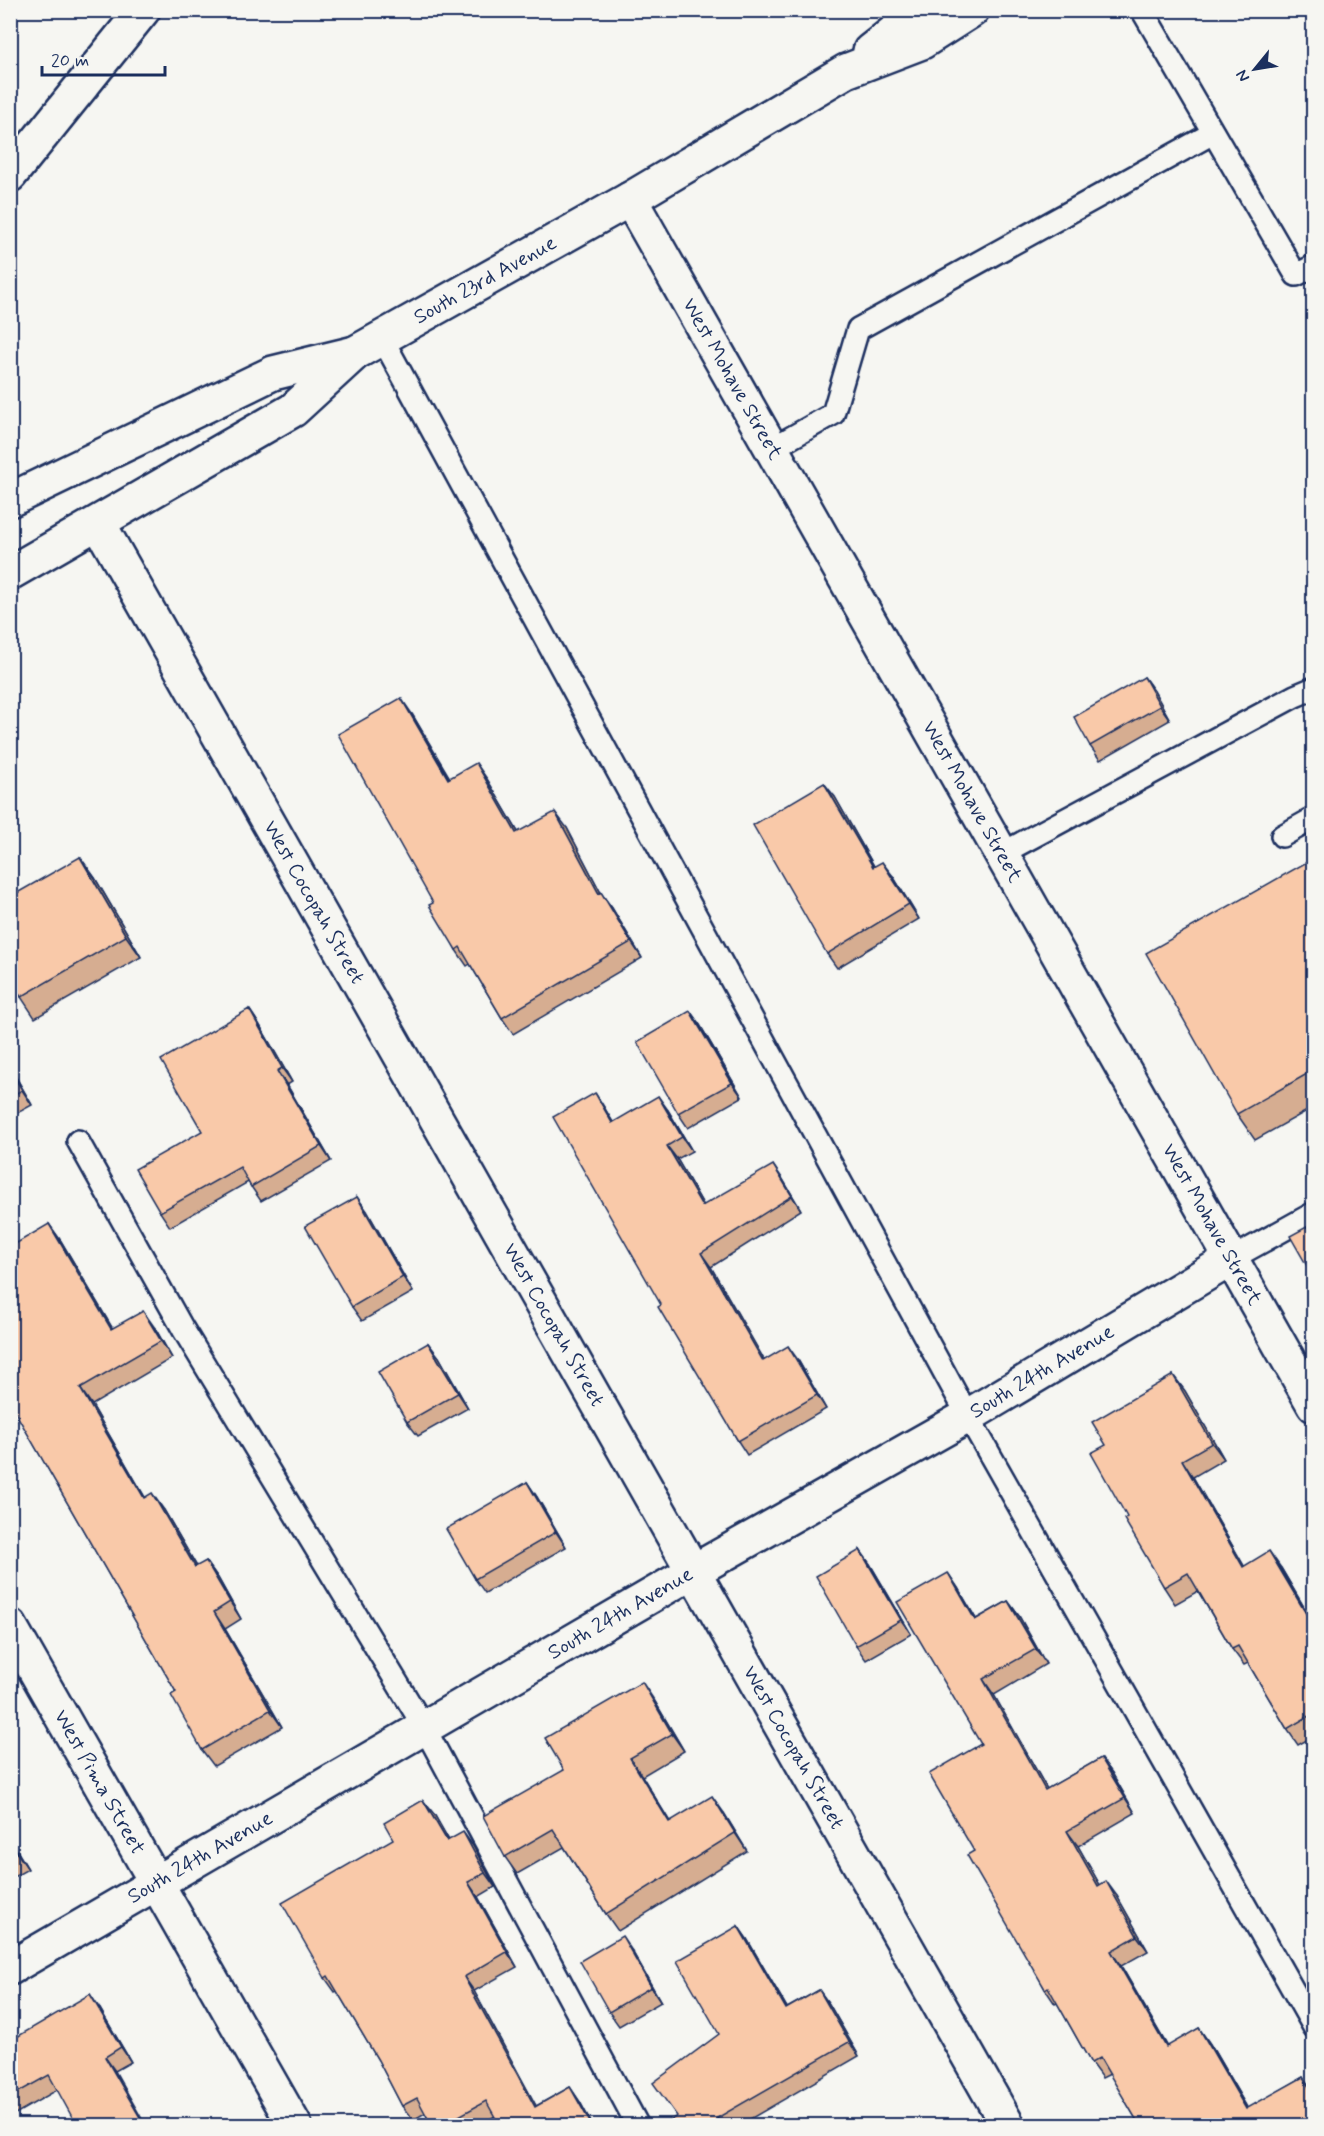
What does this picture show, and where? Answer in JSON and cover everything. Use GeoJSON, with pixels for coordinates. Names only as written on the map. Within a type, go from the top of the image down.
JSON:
{"type":"FeatureCollection","features":[{"type":"Feature","properties":{"kind":"main road"},"geometry":{"type":"LineString","coordinates":[[10,175],[143,10]]}},
{"type":"Feature","properties":{"kind":"main road"},"geometry":{"type":"LineString","coordinates":[[846,71],[922,10]]}},
{"type":"Feature","properties":{"kind":"main road","name":"South 23rd Avenue"},"geometry":{"type":"LineString","coordinates":[[10,573],[99,524],[293,410],[368,346],[630,199],[846,71],[922,42],[972,10]]}},
{"type":"Feature","properties":{"kind":"main road","name":"West Mohave Street"},"geometry":{"type":"LineString","coordinates":[[630,199],[1314,1405]]}},
{"type":"Feature","properties":{"kind":"main road"},"geometry":{"type":"LineString","coordinates":[[10,500],[273,374],[368,346]]}},
{"type":"Feature","properties":{"kind":"main road","name":"West Cocopah Street"},"geometry":{"type":"LineString","coordinates":[[99,524],[1008,2126]]}},
{"type":"Feature","properties":{"kind":"main road","name":"South 24th Avenue"},"geometry":{"type":"LineString","coordinates":[[10,1968],[692,1572],[968,1416],[1231,1259]]}},
{"type":"Feature","properties":{"kind":"main road","name":"West Pima Street"},"geometry":{"type":"LineString","coordinates":[[10,1626],[296,2126]]}},
{"type":"Feature","properties":{"kind":"lane"},"geometry":{"type":"LineString","coordinates":[[1142,10],[1296,275],[1314,266]]}},
{"type":"Feature","properties":{"kind":"lane"},"geometry":{"type":"LineString","coordinates":[[771,449],[833,414],[858,329],[1213,134]]}},
{"type":"Feature","properties":{"kind":"lane"},"geometry":{"type":"LineString","coordinates":[[368,346],[968,1416],[1314,2027]]}},
{"type":"Feature","properties":{"kind":"lane"},"geometry":{"type":"LineString","coordinates":[[1001,854],[1295,696],[1314,688]]}},
{"type":"Feature","properties":{"kind":"lane"},"geometry":{"type":"LineString","coordinates":[[1282,836],[1314,818]]}},
{"type":"Feature","properties":{"kind":"lane"},"geometry":{"type":"LineString","coordinates":[[78,1141],[183,1329],[424,1728],[638,2126]]}},
{"type":"Feature","properties":{"kind":"lane"},"geometry":{"type":"LineString","coordinates":[[1231,1259],[1314,1213]]}},
{"type":"Feature","properties":{"kind":"building"},"geometry":{"type":"Polygon","coordinates":[[[1144,677],[1160,706],[1090,746],[1074,717],[1144,677]]]}},
{"type":"Feature","properties":{"kind":"building"},"geometry":{"type":"Polygon","coordinates":[[[401,698],[448,779],[476,763],[516,833],[555,812],[599,894],[601,892],[631,942],[502,1018],[460,947],[456,950],[429,905],[433,903],[338,734],[401,698]]]}},
{"type":"Feature","properties":{"kind":"building"},"geometry":{"type":"Polygon","coordinates":[[[824,783],[873,867],[882,862],[909,904],[827,954],[753,825],[824,783]]]}},
{"type":"Feature","properties":{"kind":"building"},"geometry":{"type":"Polygon","coordinates":[[[80,857],[126,936],[21,997],[10,980],[10,897],[80,857]]]}},
{"type":"Feature","properties":{"kind":"building"},"geometry":{"type":"Polygon","coordinates":[[[1314,858],[1314,1070],[1237,1114],[1146,953],[1314,858]]]}},
{"type":"Feature","properties":{"kind":"building"},"geometry":{"type":"Polygon","coordinates":[[[249,1009],[282,1068],[277,1071],[321,1146],[251,1187],[240,1167],[160,1212],[135,1169],[202,1131],[161,1060],[249,1009]]]}},
{"type":"Feature","properties":{"kind":"building"},"geometry":{"type":"Polygon","coordinates":[[[690,1011],[732,1083],[678,1113],[637,1042],[690,1011]]]}},
{"type":"Feature","properties":{"kind":"building"},"geometry":{"type":"Polygon","coordinates":[[[10,1070],[22,1090],[10,1097],[10,1070]]]}},
{"type":"Feature","properties":{"kind":"building"},"geometry":{"type":"Polygon","coordinates":[[[595,1093],[612,1123],[658,1096],[682,1137],[667,1146],[702,1206],[773,1165],[792,1196],[701,1253],[763,1361],[788,1346],[817,1395],[738,1441],[658,1307],[661,1305],[553,1117],[595,1093]]]}},
{"type":"Feature","properties":{"kind":"building"},"geometry":{"type":"Polygon","coordinates":[[[357,1197],[403,1277],[352,1307],[305,1226],[357,1197]]]}},
{"type":"Feature","properties":{"kind":"building"},"geometry":{"type":"Polygon","coordinates":[[[1314,1223],[1314,1278],[1290,1236],[1314,1223]]]}},
{"type":"Feature","properties":{"kind":"building"},"geometry":{"type":"Polygon","coordinates":[[[49,1224],[111,1329],[143,1311],[161,1341],[80,1388],[144,1498],[152,1493],[195,1567],[206,1561],[230,1602],[214,1612],[270,1710],[202,1750],[171,1695],[176,1692],[10,1403],[10,1247],[49,1224]]]}},
{"type":"Feature","properties":{"kind":"building"},"geometry":{"type":"Polygon","coordinates":[[[428,1343],[458,1393],[407,1422],[378,1372],[428,1343]]]}},
{"type":"Feature","properties":{"kind":"building"},"geometry":{"type":"Polygon","coordinates":[[[1173,1375],[1212,1443],[1182,1460],[1243,1567],[1269,1551],[1314,1627],[1314,1713],[1287,1729],[1238,1646],[1232,1649],[1188,1573],[1164,1587],[1124,1519],[1127,1517],[1091,1453],[1106,1445],[1092,1422],[1173,1375]]]}},
{"type":"Feature","properties":{"kind":"building"},"geometry":{"type":"Polygon","coordinates":[[[527,1482],[556,1532],[475,1579],[446,1529],[527,1482]]]}},
{"type":"Feature","properties":{"kind":"building"},"geometry":{"type":"Polygon","coordinates":[[[860,1550],[901,1620],[856,1646],[816,1576],[860,1550]]]}},
{"type":"Feature","properties":{"kind":"building"},"geometry":{"type":"Polygon","coordinates":[[[948,1573],[975,1620],[1008,1601],[1036,1649],[983,1679],[1045,1790],[1101,1758],[1125,1798],[1067,1831],[1098,1886],[1106,1881],[1137,1936],[1111,1951],[1166,2047],[1199,2028],[1246,2109],[1303,2077],[1314,2095],[1314,2120],[1304,2126],[1140,2126],[1100,2058],[1091,2063],[1048,1987],[1045,1989],[967,1855],[974,1851],[929,1774],[981,1744],[897,1602],[948,1573]]]}},
{"type":"Feature","properties":{"kind":"building"},"geometry":{"type":"Polygon","coordinates":[[[642,1682],[672,1734],[630,1758],[669,1822],[712,1796],[735,1833],[606,1914],[553,1829],[505,1857],[483,1816],[564,1770],[545,1738],[642,1682]]]}},
{"type":"Feature","properties":{"kind":"building"},"geometry":{"type":"Polygon","coordinates":[[[423,1800],[447,1841],[463,1832],[485,1873],[468,1882],[507,1952],[464,1977],[535,2107],[570,2087],[592,2126],[500,2126],[486,2101],[441,2126],[432,2126],[417,2098],[402,2106],[378,2060],[328,1976],[325,1978],[282,1903],[393,1839],[384,1823],[423,1800]]]}},
{"type":"Feature","properties":{"kind":"building"},"geometry":{"type":"Polygon","coordinates":[[[10,1843],[16,1853],[10,1856],[10,1843]]]}},
{"type":"Feature","properties":{"kind":"building"},"geometry":{"type":"Polygon","coordinates":[[[738,1926],[786,2009],[819,1990],[849,2042],[717,2118],[721,2126],[671,2126],[669,2121],[677,2116],[653,2083],[719,2034],[677,1961],[738,1926]]]}},
{"type":"Feature","properties":{"kind":"building"},"geometry":{"type":"Polygon","coordinates":[[[622,1936],[651,1987],[609,2012],[580,1961],[622,1936]]]}},
{"type":"Feature","properties":{"kind":"building"},"geometry":{"type":"Polygon","coordinates":[[[90,1994],[121,2047],[105,2057],[145,2126],[77,2126],[49,2075],[10,2097],[10,2041],[90,1994]]]}},
{"type":"Feature","properties":{"kind":"building"},"geometry":{"type":"Polygon","coordinates":[[[881,2120],[885,2126],[871,2126],[881,2120]]]}}]}
